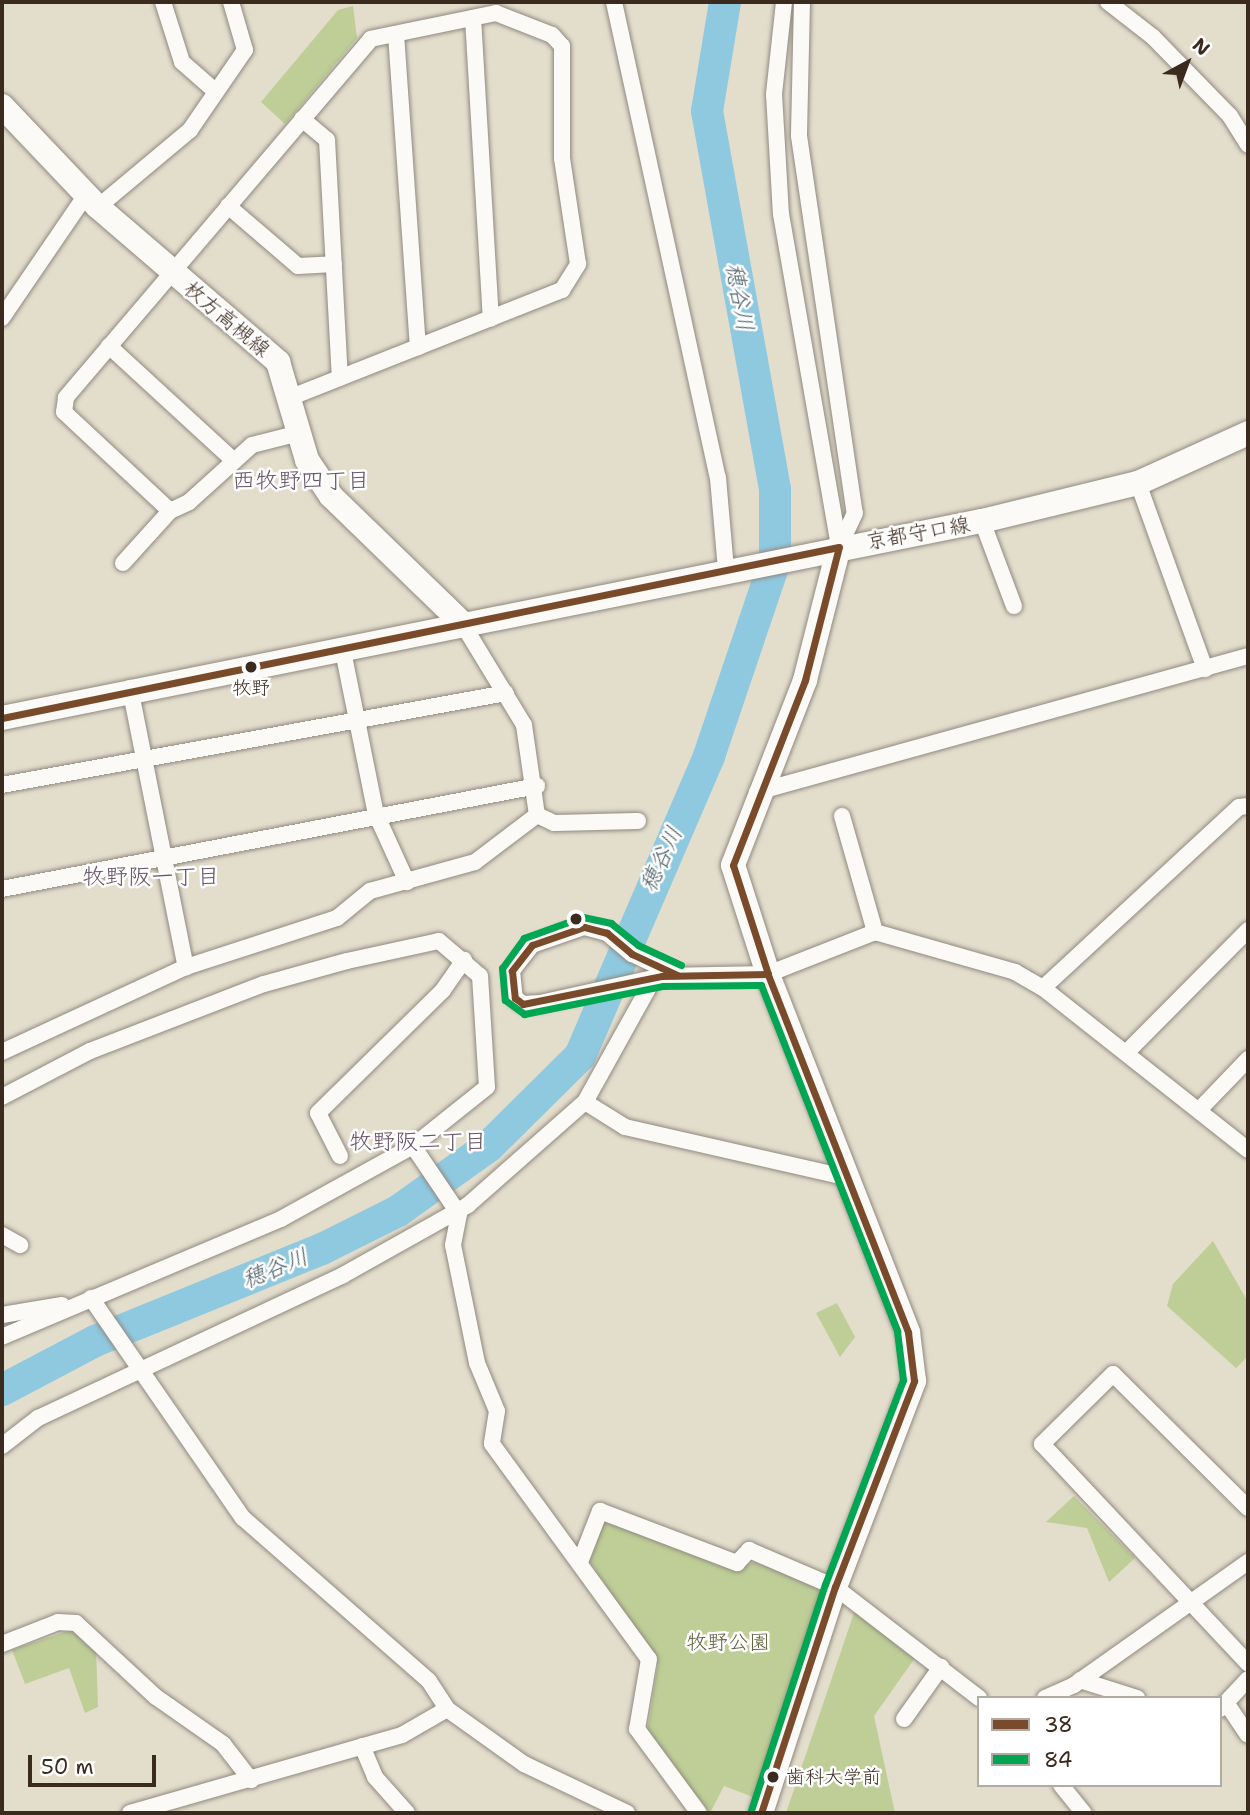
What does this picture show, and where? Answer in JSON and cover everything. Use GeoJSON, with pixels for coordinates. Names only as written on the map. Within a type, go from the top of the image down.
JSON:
{"type":"FeatureCollection","features":[{"type":"Feature","properties":{"kind":"main road","name":"枚方高槻線"},"geometry":{"type":"LineString","coordinates":[[2,106],[92,201],[278,362],[307,460],[331,496],[462,623]]}},
{"type":"Feature","properties":{"kind":"main road","name":"京都守口線"},"geometry":{"type":"LineString","coordinates":[[2,718],[130,688],[803,553],[982,522],[1138,483],[1248,433]]}},
{"type":"Feature","properties":{"kind":"main road"},"geometry":{"type":"LineString","coordinates":[[761,1813],[835,1587],[914,1381],[908,1332],[768,974],[733,865],[757,792],[805,680],[839,547]]}},
{"type":"Feature","properties":{"kind":"street"},"geometry":{"type":"LineString","coordinates":[[163,2],[182,62],[215,91]]}},
{"type":"Feature","properties":{"kind":"street"},"geometry":{"type":"LineString","coordinates":[[2,318],[92,201],[190,130],[245,50],[231,2]]}},
{"type":"Feature","properties":{"kind":"street"},"geometry":{"type":"LineString","coordinates":[[614,2],[718,478],[731,568]]}},
{"type":"Feature","properties":{"kind":"street"},"geometry":{"type":"LineString","coordinates":[[783,2],[774,94],[781,214],[839,547]]}},
{"type":"Feature","properties":{"kind":"street"},"geometry":{"type":"LineString","coordinates":[[802,2],[799,136],[855,513],[839,547]]}},
{"type":"Feature","properties":{"kind":"street"},"geometry":{"type":"LineString","coordinates":[[1108,2],[1153,37],[1230,116],[1248,145]]}},
{"type":"Feature","properties":{"kind":"street"},"geometry":{"type":"LineString","coordinates":[[170,511],[64,412],[66,398],[371,39],[496,13],[552,34],[562,46],[562,158],[578,264],[562,290],[289,398]]}},
{"type":"Feature","properties":{"kind":"street"},"geometry":{"type":"LineString","coordinates":[[473,18],[491,318]]}},
{"type":"Feature","properties":{"kind":"street"},"geometry":{"type":"LineString","coordinates":[[396,34],[418,347]]}},
{"type":"Feature","properties":{"kind":"street"},"geometry":{"type":"LineString","coordinates":[[302,119],[327,140],[340,378]]}},
{"type":"Feature","properties":{"kind":"street"},"geometry":{"type":"LineString","coordinates":[[228,206],[298,266],[334,264]]}},
{"type":"Feature","properties":{"kind":"street"},"geometry":{"type":"LineString","coordinates":[[110,346],[234,461]]}},
{"type":"Feature","properties":{"kind":"street"},"geometry":{"type":"LineString","coordinates":[[123,563],[170,511],[252,444],[299,433]]}},
{"type":"Feature","properties":{"kind":"street"},"geometry":{"type":"LineString","coordinates":[[1138,483],[1205,668]]}},
{"type":"Feature","properties":{"kind":"street"},"geometry":{"type":"LineString","coordinates":[[982,522],[1014,606]]}},
{"type":"Feature","properties":{"kind":"street"},"geometry":{"type":"LineString","coordinates":[[462,623],[524,725],[537,786],[537,814]]}},
{"type":"Feature","properties":{"kind":"street"},"geometry":{"type":"LineString","coordinates":[[342,646],[376,814],[407,882]]}},
{"type":"Feature","properties":{"kind":"street"},"geometry":{"type":"LineString","coordinates":[[757,792],[1248,656]]}},
{"type":"Feature","properties":{"kind":"street"},"geometry":{"type":"LineString","coordinates":[[130,688],[186,967]]}},
{"type":"Feature","properties":{"kind":"street"},"geometry":{"type":"LineString","coordinates":[[2,785],[355,716],[506,693]]}},
{"type":"Feature","properties":{"kind":"street"},"geometry":{"type":"LineString","coordinates":[[1044,697],[1087,701]]}},
{"type":"Feature","properties":{"kind":"street"},"geometry":{"type":"LineString","coordinates":[[2,889],[376,814],[537,786]]}},
{"type":"Feature","properties":{"kind":"street"},"geometry":{"type":"LineString","coordinates":[[1043,988],[1239,807],[1248,806]]}},
{"type":"Feature","properties":{"kind":"street"},"geometry":{"type":"LineString","coordinates":[[537,814],[554,823],[638,821]]}},
{"type":"Feature","properties":{"kind":"street"},"geometry":{"type":"LineString","coordinates":[[2,1052],[186,967],[337,918],[370,891],[475,862],[537,814]]}},
{"type":"Feature","properties":{"kind":"street"},"geometry":{"type":"LineString","coordinates":[[842,816],[875,932]]}},
{"type":"Feature","properties":{"kind":"street"},"geometry":{"type":"LineString","coordinates":[[657,972],[607,933],[584,927],[532,945],[512,971],[515,998],[523,1004],[657,972],[677,975],[768,974],[875,932],[1015,972],[1043,988],[1248,1150]]}},
{"type":"Feature","properties":{"kind":"street"},"geometry":{"type":"LineString","coordinates":[[1127,1052],[1248,930]]}},
{"type":"Feature","properties":{"kind":"street"},"geometry":{"type":"LineString","coordinates":[[2,1097],[90,1051],[264,984],[439,941],[480,976],[487,1087],[414,1149],[281,1219],[94,1302],[2,1337]]}},
{"type":"Feature","properties":{"kind":"street"},"geometry":{"type":"LineString","coordinates":[[340,1156],[318,1113],[443,990],[464,960]]}},
{"type":"Feature","properties":{"kind":"street"},"geometry":{"type":"LineString","coordinates":[[2,1446],[38,1418],[135,1368],[343,1275],[455,1206],[585,1102],[657,972]]}},
{"type":"Feature","properties":{"kind":"street"},"geometry":{"type":"LineString","coordinates":[[1199,1110],[1248,1059]]}},
{"type":"Feature","properties":{"kind":"street"},"geometry":{"type":"LineString","coordinates":[[585,1102],[625,1126],[849,1178]]}},
{"type":"Feature","properties":{"kind":"street"},"geometry":{"type":"LineString","coordinates":[[414,1149],[455,1206],[458,1273],[477,1363],[497,1411],[492,1444],[649,1659],[637,1729],[699,1813]]}},
{"type":"Feature","properties":{"kind":"street"},"geometry":{"type":"LineString","coordinates":[[2,1235],[20,1245]]}},
{"type":"Feature","properties":{"kind":"street"},"geometry":{"type":"LineString","coordinates":[[2,1315],[94,1302]]}},
{"type":"Feature","properties":{"kind":"street"},"geometry":{"type":"LineString","coordinates":[[94,1302],[135,1368],[243,1518],[429,1681],[447,1709],[524,1763],[627,1813]]}},
{"type":"Feature","properties":{"kind":"street"},"geometry":{"type":"LineString","coordinates":[[1248,1508],[1113,1374],[1042,1444],[1192,1600],[1248,1663]]}},
{"type":"Feature","properties":{"kind":"street"},"geometry":{"type":"LineString","coordinates":[[580,1562],[600,1511],[737,1563],[749,1550],[835,1587],[977,1696]]}},
{"type":"Feature","properties":{"kind":"street"},"geometry":{"type":"LineString","coordinates":[[1049,1696],[1080,1680],[1248,1562]]}},
{"type":"Feature","properties":{"kind":"street"},"geometry":{"type":"LineString","coordinates":[[2,1644],[58,1622],[76,1623],[156,1697],[223,1744],[251,1780]]}},
{"type":"Feature","properties":{"kind":"street"},"geometry":{"type":"LineString","coordinates":[[904,1719],[941,1667]]}},
{"type":"Feature","properties":{"kind":"street"},"geometry":{"type":"LineString","coordinates":[[1248,1679],[1224,1707],[1248,1735]]}},
{"type":"Feature","properties":{"kind":"street"},"geometry":{"type":"LineString","coordinates":[[1080,1680],[1130,1696]]}},
{"type":"Feature","properties":{"kind":"street"},"geometry":{"type":"LineString","coordinates":[[130,1813],[402,1735],[447,1709]]}},
{"type":"Feature","properties":{"kind":"street"},"geometry":{"type":"LineString","coordinates":[[362,1746],[375,1777],[407,1813]]}},
{"type":"Feature","properties":{"kind":"street"},"geometry":{"type":"LineString","coordinates":[[1063,1787],[1084,1813]]}},
{"type":"Feature","properties":{"kind":"green space"},"geometry":{"type":"Polygon","coordinates":[[[353,6],[357,38],[285,124],[261,102],[338,10],[353,6]]]}},
{"type":"Feature","properties":{"kind":"green space"},"geometry":{"type":"Polygon","coordinates":[[[1213,1241],[1248,1302],[1248,1356],[1236,1368],[1167,1306],[1173,1284],[1213,1241]]]}},
{"type":"Feature","properties":{"kind":"green space"},"geometry":{"type":"Polygon","coordinates":[[[837,1303],[855,1337],[840,1357],[816,1313],[837,1303]]]}},
{"type":"Feature","properties":{"kind":"green space"},"geometry":{"type":"Polygon","coordinates":[[[1074,1496],[1135,1558],[1109,1582],[1087,1528],[1046,1522],[1074,1496]]]}},
{"type":"Feature","properties":{"kind":"green space","name":"牧野公園"},"geometry":{"type":"Polygon","coordinates":[[[610,1519],[736,1568],[755,1562],[824,1590],[753,1797],[724,1786],[710,1813],[647,1733],[658,1664],[587,1557],[600,1521],[610,1519]]]}},
{"type":"Feature","properties":{"kind":"green space"},"geometry":{"type":"Polygon","coordinates":[[[855,1610],[917,1655],[874,1716],[895,1813],[786,1813],[855,1610]]]}},
{"type":"Feature","properties":{"kind":"green space"},"geometry":{"type":"Polygon","coordinates":[[[71,1630],[96,1649],[98,1707],[85,1713],[69,1668],[25,1684],[12,1650],[71,1630]]]}},
{"type":"Feature","properties":{"kind":"waterway","name":"穂谷川"},"geometry":{"type":"LineString","coordinates":[[2,1390],[95,1341],[322,1249],[398,1211],[489,1146],[580,1056],[709,756],[775,561],[775,489],[707,111],[725,2]]}},
{"type":"Feature","properties":{"kind":"transit line","name":"38"},"geometry":{"type":"LineString","coordinates":[[2,718],[839,547]]}},
{"type":"Feature","properties":{"kind":"transit line","name":"38"},"geometry":{"type":"LineString","coordinates":[[761,1813],[835,1587],[914,1381],[908,1332],[768,974],[733,865],[805,680],[839,547]]}},
{"type":"Feature","properties":{"kind":"transit line","name":"84"},"geometry":{"type":"LineString","coordinates":[[681,965],[638,945],[611,923],[582,917],[524,938],[502,968],[505,1000],[524,1014],[663,986],[761,985],[897,1331],[903,1380],[825,1584],[751,1810]]}},
{"type":"Feature","properties":{"kind":"transit line","name":"38"},"geometry":{"type":"LineString","coordinates":[[677,975],[632,954],[607,933],[584,927],[532,945],[512,971],[515,998],[523,1004],[662,976],[768,974]]}},
{"type":"Feature","properties":{"kind":"place","name":"牧野"},"geometry":{"type":"Point","coordinates":[251,667]}},
{"type":"Feature","properties":{"kind":"place","name":"歯科大学前"},"geometry":{"type":"Point","coordinates":[773,1777]}},
{"type":"Feature","properties":{"kind":"district","name":"西牧野四丁目"},"geometry":{"type":"Point","coordinates":[301,480]}},
{"type":"Feature","properties":{"kind":"district","name":"牧野阪一丁目"},"geometry":{"type":"Point","coordinates":[151,876]}},
{"type":"Feature","properties":{"kind":"district","name":"牧野阪二丁目"},"geometry":{"type":"Point","coordinates":[418,1141]}}]}
